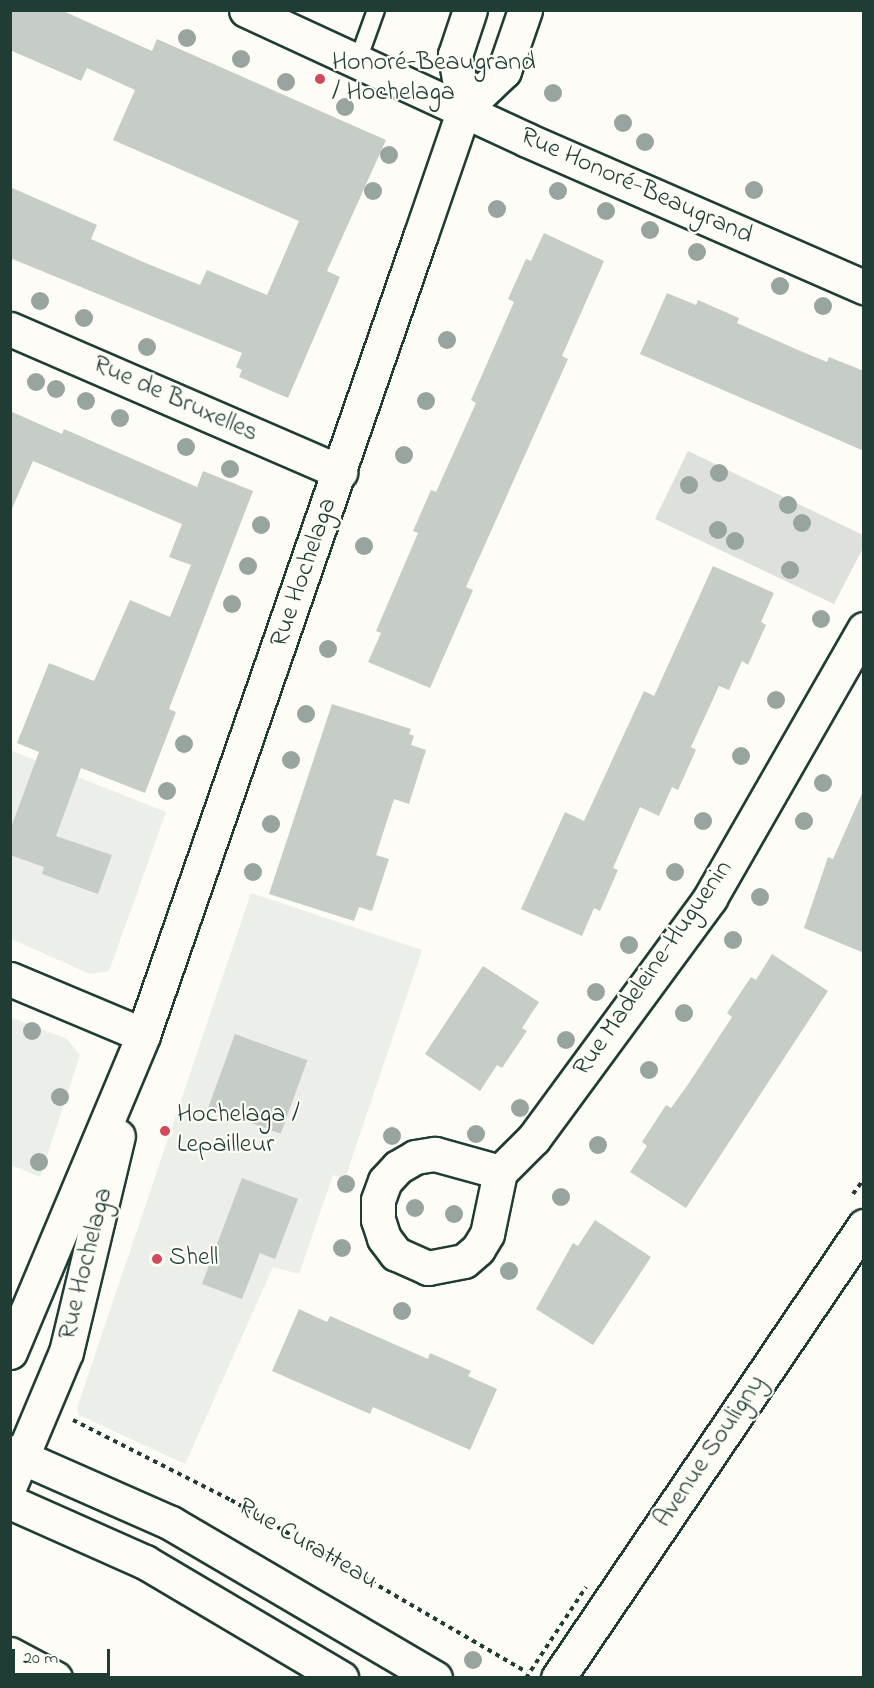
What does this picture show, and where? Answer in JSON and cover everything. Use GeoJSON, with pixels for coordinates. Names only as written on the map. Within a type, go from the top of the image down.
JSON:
{"type":"FeatureCollection","features":[{"type":"Feature","properties":{"kind":"main road","name":"Rue Honoré-Beaugrand"},"geometry":{"type":"LineString","coordinates":[[246,10],[864,287]]}},
{"type":"Feature","properties":{"kind":"main road","name":"Rue Hochelaga"},"geometry":{"type":"LineString","coordinates":[[464,109],[455,55],[470,10]]}},
{"type":"Feature","properties":{"kind":"main road","name":"Rue Hochelaga"},"geometry":{"type":"LineString","coordinates":[[10,1352],[143,1035],[464,109],[504,71],[525,10]]}},
{"type":"Feature","properties":{"kind":"main road","name":"Rue de Bruxelles"},"geometry":{"type":"LineString","coordinates":[[10,329],[340,472]]}},
{"type":"Feature","properties":{"kind":"main road","name":"Rue Madeleine-Huguenin"},"geometry":{"type":"LineString","coordinates":[[500,1172],[534,1138],[710,898],[864,629]]}},
{"type":"Feature","properties":{"kind":"main road"},"geometry":{"type":"LineString","coordinates":[[10,979],[143,1035]]}},
{"type":"Feature","properties":{"kind":"main road","name":"Rue Hochelaga"},"geometry":{"type":"LineString","coordinates":[[14,1465],[66,1352],[143,1035]]}},
{"type":"Feature","properties":{"kind":"main road","name":"Avenue Souligny"},"geometry":{"type":"LineString","coordinates":[[558,1677],[597,1595],[864,1226]]}},
{"type":"Feature","properties":{"kind":"main road","name":"Rue Curatteau"},"geometry":{"type":"LineString","coordinates":[[14,1465],[171,1523],[435,1677]]}},
{"type":"Feature","properties":{"kind":"main road"},"geometry":{"type":"LineString","coordinates":[[10,1502],[145,1562],[342,1677]]}},
{"type":"Feature","properties":{"kind":"main road"},"geometry":{"type":"LineString","coordinates":[[10,1654],[56,1677]]}},
{"type":"Feature","properties":{"kind":"main road"},"geometry":{"type":"LineString","coordinates":[[10,1669],[23,1677]]}},
{"type":"Feature","properties":{"kind":"lane"},"geometry":{"type":"LineString","coordinates":[[358,60],[376,10]]}},
{"type":"Feature","properties":{"kind":"path","name":"Rue Curatteau"},"geometry":{"type":"LineString","coordinates":[[74,1421],[231,1500],[535,1677]]}},
{"type":"Feature","properties":{"kind":"path"},"geometry":{"type":"LineString","coordinates":[[526,1677],[597,1595]]}},
{"type":"Feature","properties":{"kind":"shaded area"},"geometry":{"type":"Polygon","coordinates":[[[688,451],[863,535],[863,548],[834,604],[655,519],[688,451]]]}},
{"type":"Feature","properties":{"kind":"shaded area"},"geometry":{"type":"Polygon","coordinates":[[[10,750],[166,812],[109,971],[90,974],[11,939],[10,750]]]}},
{"type":"Feature","properties":{"kind":"shaded area"},"geometry":{"type":"Polygon","coordinates":[[[251,893],[422,950],[345,1179],[333,1175],[299,1274],[273,1267],[185,1464],[79,1415],[77,1408],[251,893]]]}},
{"type":"Feature","properties":{"kind":"shaded area"},"geometry":{"type":"Polygon","coordinates":[[[10,1017],[67,1039],[80,1055],[40,1177],[11,1165],[10,1017]]]}},
{"type":"Feature","properties":{"kind":"building"},"geometry":{"type":"Polygon","coordinates":[[[10,10],[61,10],[152,51],[157,39],[386,140],[327,271],[340,277],[288,398],[239,377],[242,370],[236,367],[242,353],[10,258],[10,187],[97,225],[91,239],[148,264],[200,285],[207,270],[267,295],[299,221],[113,140],[135,90],[87,68],[81,81],[10,50],[10,10]]]}},
{"type":"Feature","properties":{"kind":"building"},"geometry":{"type":"Polygon","coordinates":[[[544,233],[604,261],[562,356],[568,359],[466,587],[473,590],[430,688],[368,662],[381,633],[376,631],[418,533],[413,531],[431,490],[436,492],[476,403],[471,400],[514,302],[508,299],[526,259],[531,261],[544,233]]]}},
{"type":"Feature","properties":{"kind":"building"},"geometry":{"type":"Polygon","coordinates":[[[667,293],[696,305],[698,300],[739,318],[737,323],[827,362],[829,357],[864,371],[864,451],[640,354],[667,293]]]}},
{"type":"Feature","properties":{"kind":"building"},"geometry":{"type":"Polygon","coordinates":[[[10,411],[62,434],[64,429],[197,487],[203,471],[253,491],[169,709],[176,712],[145,793],[81,768],[56,836],[112,855],[98,894],[42,874],[44,867],[10,855],[10,830],[39,752],[17,743],[49,663],[94,681],[130,600],[170,617],[191,565],[169,557],[182,524],[33,461],[10,513],[10,411]]]}},
{"type":"Feature","properties":{"kind":"building"},"geometry":{"type":"Polygon","coordinates":[[[713,566],[774,593],[761,622],[766,625],[748,665],[742,661],[729,690],[719,686],[691,747],[696,750],[678,790],[672,787],[659,816],[640,807],[613,868],[618,870],[600,911],[594,908],[582,936],[521,909],[565,812],[584,821],[644,691],[654,696],[713,566]]]}},
{"type":"Feature","properties":{"kind":"building"},"geometry":{"type":"Polygon","coordinates":[[[332,704],[411,729],[409,734],[414,736],[411,745],[426,750],[409,804],[394,799],[376,855],[389,859],[372,911],[359,907],[354,921],[269,894],[332,704]]]}},
{"type":"Feature","properties":{"kind":"building"},"geometry":{"type":"Polygon","coordinates":[[[864,789],[864,953],[804,928],[828,857],[833,859],[864,789]]]}},
{"type":"Feature","properties":{"kind":"building"},"geometry":{"type":"Polygon","coordinates":[[[772,954],[828,991],[686,1208],[630,1172],[647,1146],[642,1142],[666,1105],[671,1108],[689,1083],[732,1017],[727,1013],[751,977],[756,980],[772,954]]]}},
{"type":"Feature","properties":{"kind":"building"},"geometry":{"type":"Polygon","coordinates":[[[483,966],[539,1002],[522,1028],[527,1031],[502,1068],[497,1065],[480,1091],[425,1054],[483,966]]]}},
{"type":"Feature","properties":{"kind":"building"},"geometry":{"type":"Polygon","coordinates":[[[235,1034],[307,1060],[281,1134],[208,1107],[235,1034]]]}},
{"type":"Feature","properties":{"kind":"building"},"geometry":{"type":"Polygon","coordinates":[[[242,1178],[298,1199],[275,1259],[260,1253],[242,1299],[202,1284],[242,1178]]]}},
{"type":"Feature","properties":{"kind":"building"},"geometry":{"type":"Polygon","coordinates":[[[595,1220],[651,1257],[593,1345],[536,1309],[573,1243],[578,1246],[595,1220]]]}},
{"type":"Feature","properties":{"kind":"building"},"geometry":{"type":"Polygon","coordinates":[[[299,1309],[327,1322],[330,1316],[428,1359],[430,1353],[471,1371],[468,1376],[497,1389],[470,1450],[373,1407],[370,1414],[272,1371],[299,1309]]]}},
{"type":"Feature","properties":{"kind":"place","name":"Honoré-Beaugrand / Hochelaga"},"geometry":{"type":"Point","coordinates":[320,79]}},
{"type":"Feature","properties":{"kind":"place","name":"Hochelaga / Lepailleur"},"geometry":{"type":"Point","coordinates":[165,1131]}},
{"type":"Feature","properties":{"kind":"place","name":"Shell"},"geometry":{"type":"Point","coordinates":[157,1259]}}]}
